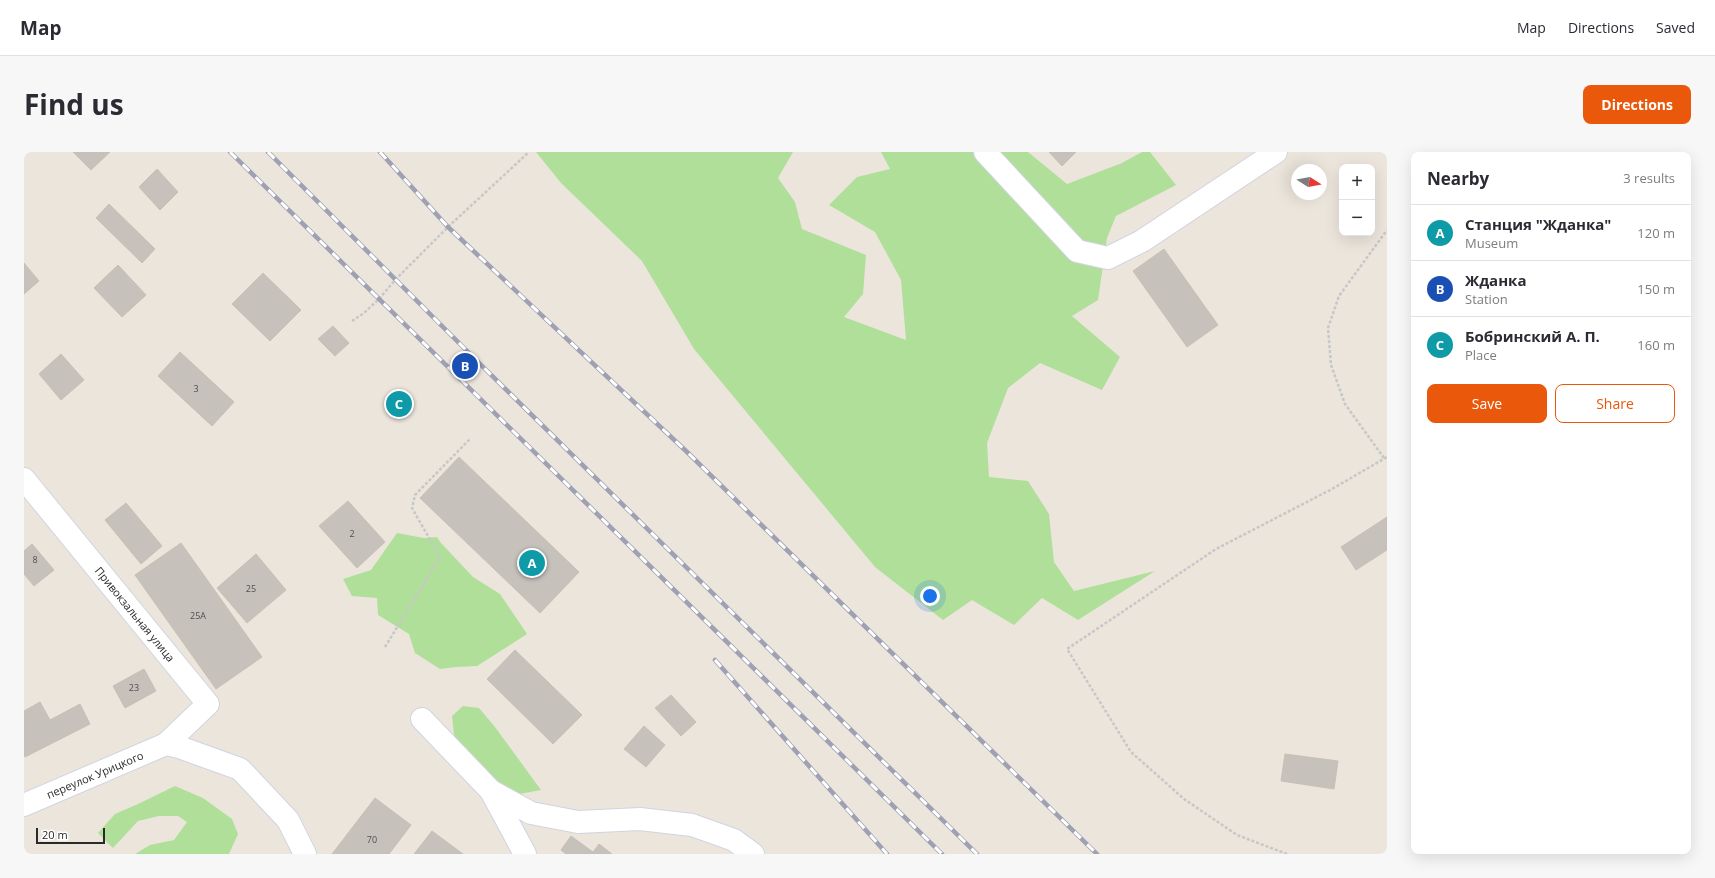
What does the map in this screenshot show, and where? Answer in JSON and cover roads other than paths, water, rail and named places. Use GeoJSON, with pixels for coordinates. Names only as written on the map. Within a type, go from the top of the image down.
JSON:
{"type":"FeatureCollection","features":[{"type":"Feature","properties":{"kind":"street"},"geometry":{"type":"LineString","coordinates":[[985,152],[1076,251],[1108,258],[1142,241],[1276,152]]}},
{"type":"Feature","properties":{"kind":"street","name":"Привокзальная улица"},"geometry":{"type":"LineString","coordinates":[[24,479],[208,704],[166,744]]}},
{"type":"Feature","properties":{"kind":"street"},"geometry":{"type":"LineString","coordinates":[[422,718],[491,791],[525,854]]}},
{"type":"Feature","properties":{"kind":"street"},"geometry":{"type":"LineString","coordinates":[[166,744],[179,746],[240,769],[288,820],[305,854]]}},
{"type":"Feature","properties":{"kind":"street","name":"переулок Урицкого"},"geometry":{"type":"LineString","coordinates":[[24,805],[166,744]]}},
{"type":"Feature","properties":{"kind":"street"},"geometry":{"type":"LineString","coordinates":[[491,791],[531,813],[578,822],[640,819],[692,825],[734,840],[753,854]]}},
{"type":"Feature","properties":{"kind":"railway"},"geometry":{"type":"LineString","coordinates":[[230,152],[942,854]]}},
{"type":"Feature","properties":{"kind":"railway"},"geometry":{"type":"LineString","coordinates":[[268,152],[473,357],[977,854]]}},
{"type":"Feature","properties":{"kind":"railway"},"geometry":{"type":"LineString","coordinates":[[380,152],[448,227],[686,451],[1097,854]]}},
{"type":"Feature","properties":{"kind":"railway"},"geometry":{"type":"LineString","coordinates":[[715,660],[887,854]]}},
{"type":"Feature","properties":{"kind":"place","name":"Жданка"},"geometry":{"type":"Point","coordinates":[465,366]}},
{"type":"Feature","properties":{"kind":"place","name":"Бобринский А. П."},"geometry":{"type":"Point","coordinates":[399,404]}},
{"type":"Feature","properties":{"kind":"place","name":"Станция \"Жданка\""},"geometry":{"type":"Point","coordinates":[532,563]}}]}
